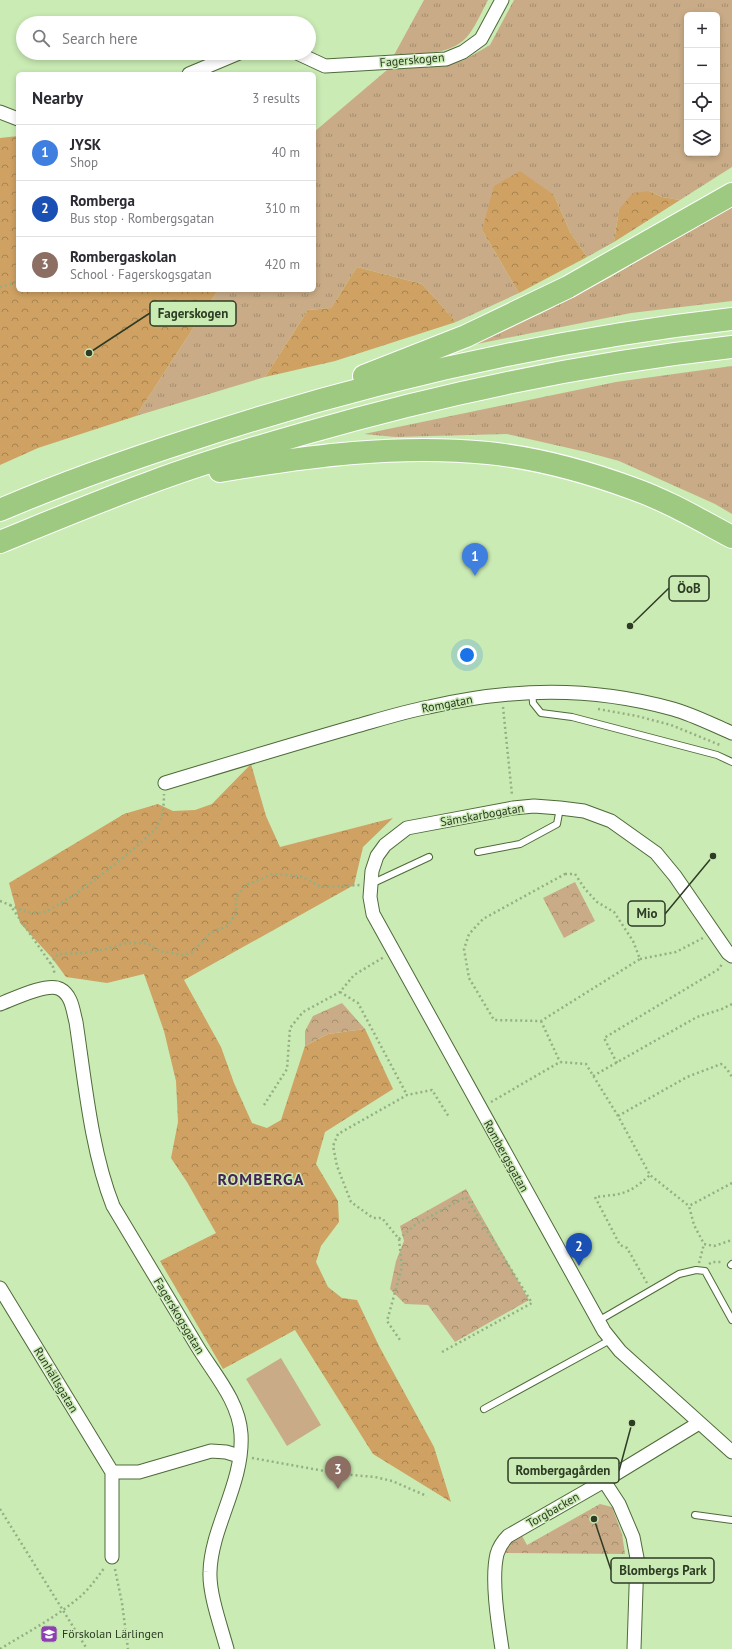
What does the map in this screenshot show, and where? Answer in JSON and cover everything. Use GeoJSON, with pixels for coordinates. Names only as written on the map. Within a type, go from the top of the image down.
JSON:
{"type":"FeatureCollection","features":[{"type":"Feature","properties":{"kind":"highway"},"geometry":{"type":"LineString","coordinates":[[252,419],[466,336],[562,291],[732,194]]}},
{"type":"Feature","properties":{"kind":"highway"},"geometry":{"type":"LineString","coordinates":[[0,510],[36,495],[142,456],[252,419],[353,390],[468,362],[578,340],[732,319]]}},
{"type":"Feature","properties":{"kind":"highway"},"geometry":{"type":"LineString","coordinates":[[0,542],[150,483],[262,446],[362,417],[475,390],[582,369],[692,351],[732,347]]}},
{"type":"Feature","properties":{"kind":"highway"},"geometry":{"type":"LineString","coordinates":[[150,483],[267,463],[379,451],[432,450],[488,453],[537,461],[587,474],[635,489],[682,510],[732,537]]}},
{"type":"Feature","properties":{"kind":"street","name":"Fagerskogen"},"geometry":{"type":"LineString","coordinates":[[312,60],[325,66],[446,59],[463,52],[481,39],[502,0]]}},
{"type":"Feature","properties":{"kind":"street"},"geometry":{"type":"LineString","coordinates":[[194,72],[222,60]]}},
{"type":"Feature","properties":{"kind":"street"},"geometry":{"type":"LineString","coordinates":[[0,112],[16,118]]}},
{"type":"Feature","properties":{"kind":"street","name":"Romgatan"},"geometry":{"type":"LineString","coordinates":[[165,783],[287,745],[428,707],[497,695],[532,691],[590,693],[641,701],[675,710],[732,733]]}},
{"type":"Feature","properties":{"kind":"street","name":"Sämskarbogatan"},"geometry":{"type":"LineString","coordinates":[[407,828],[513,808],[534,806],[584,811],[611,822],[634,836],[656,853],[675,876],[730,955]]}},
{"type":"Feature","properties":{"kind":"street","name":"Rombergsgatan"},"geometry":{"type":"LineString","coordinates":[[407,828],[385,845],[377,856],[372,871],[370,897],[373,914],[598,1321],[610,1340],[732,1452]]}},
{"type":"Feature","properties":{"kind":"street"},"geometry":{"type":"LineString","coordinates":[[0,1004],[47,987],[60,988]]}},
{"type":"Feature","properties":{"kind":"street","name":"Fagerskogsgatan"},"geometry":{"type":"LineString","coordinates":[[60,988],[68,996],[72,1004],[103,1182],[113,1206],[208,1364],[234,1404],[238,1417],[241,1435],[240,1456],[236,1478],[217,1538],[210,1573],[217,1612],[228,1649]]}},
{"type":"Feature","properties":{"kind":"street","name":"Runhällsgatan"},"geometry":{"type":"LineString","coordinates":[[0,1288],[112,1472]]}},
{"type":"Feature","properties":{"kind":"street","name":"Torgbacken"},"geometry":{"type":"LineString","coordinates":[[502,1649],[499,1629],[495,1567],[497,1554],[501,1544],[508,1536],[604,1481],[699,1423]]}},
{"type":"Feature","properties":{"kind":"street"},"geometry":{"type":"LineString","coordinates":[[112,1557],[112,1472],[139,1472],[211,1451],[226,1452],[240,1456]]}},
{"type":"Feature","properties":{"kind":"street"},"geometry":{"type":"LineString","coordinates":[[604,1481],[619,1504],[633,1537],[637,1558],[634,1649]]}},
{"type":"Feature","properties":{"kind":"lane"},"geometry":{"type":"LineString","coordinates":[[532,691],[533,703],[542,713],[572,717],[717,755],[732,762]]}},
{"type":"Feature","properties":{"kind":"lane"},"geometry":{"type":"LineString","coordinates":[[478,852],[520,844],[557,824],[560,808]]}},
{"type":"Feature","properties":{"kind":"lane"},"geometry":{"type":"LineString","coordinates":[[371,884],[429,857]]}},
{"type":"Feature","properties":{"kind":"lane"},"geometry":{"type":"LineString","coordinates":[[598,1321],[679,1274],[696,1270],[705,1272],[732,1320]]}},
{"type":"Feature","properties":{"kind":"lane"},"geometry":{"type":"LineString","coordinates":[[484,1409],[610,1340]]}},
{"type":"Feature","properties":{"kind":"lane"},"geometry":{"type":"LineString","coordinates":[[696,1514],[732,1520]]}},
{"type":"Feature","properties":{"kind":"path"},"geometry":{"type":"LineString","coordinates":[[0,287],[16,283]]}},
{"type":"Feature","properties":{"kind":"path"},"geometry":{"type":"LineString","coordinates":[[0,901],[26,911],[40,913],[60,904],[121,859],[158,826],[164,807],[165,783]]}},
{"type":"Feature","properties":{"kind":"path"},"geometry":{"type":"LineString","coordinates":[[50,964],[58,954],[106,950],[126,943],[147,943],[159,951],[182,955],[192,952],[210,933],[226,926],[236,914],[236,898],[246,884],[274,874],[300,876],[321,887],[371,884]]}},
{"type":"Feature","properties":{"kind":"path"},"geometry":{"type":"LineString","coordinates":[[640,959],[633,941],[614,912],[597,902],[585,889],[575,874],[565,874],[483,919],[469,934],[464,949],[469,978],[494,1020],[541,1020],[640,959],[676,952],[714,932]]}},
{"type":"Feature","properties":{"kind":"path"},"geometry":{"type":"LineString","coordinates":[[10,905],[50,964],[60,988]]}},
{"type":"Feature","properties":{"kind":"path"},"geometry":{"type":"LineString","coordinates":[[264,1105],[287,1068],[290,1028],[303,1012],[340,992],[354,975],[394,951]]}},
{"type":"Feature","properties":{"kind":"path"},"geometry":{"type":"LineString","coordinates":[[617,1062],[604,1038],[719,970],[730,955]]}},
{"type":"Feature","properties":{"kind":"path"},"geometry":{"type":"LineString","coordinates":[[340,992],[358,1003],[407,1095]]}},
{"type":"Feature","properties":{"kind":"path"},"geometry":{"type":"LineString","coordinates":[[593,1076],[697,1017],[722,1009],[732,1004]]}},
{"type":"Feature","properties":{"kind":"path"},"geometry":{"type":"LineString","coordinates":[[541,1020],[560,1062]]}},
{"type":"Feature","properties":{"kind":"path"},"geometry":{"type":"LineString","coordinates":[[480,1108],[560,1062],[586,1064],[618,1116],[650,1176],[689,1206],[694,1225],[704,1244],[696,1270]]}},
{"type":"Feature","properties":{"kind":"path"},"geometry":{"type":"LineString","coordinates":[[618,1116],[687,1077],[720,1064],[727,1069],[732,1077]]}},
{"type":"Feature","properties":{"kind":"path"},"geometry":{"type":"LineString","coordinates":[[400,1340],[387,1321],[402,1267],[399,1239],[382,1218],[373,1218],[351,1202],[337,1166],[333,1146],[338,1134],[407,1095],[432,1090],[449,1117]]}},
{"type":"Feature","properties":{"kind":"path"},"geometry":{"type":"LineString","coordinates":[[650,1176],[637,1187],[623,1193],[595,1197],[620,1245],[627,1248],[651,1290]]}},
{"type":"Feature","properties":{"kind":"path"},"geometry":{"type":"LineString","coordinates":[[689,1206],[732,1183]]}},
{"type":"Feature","properties":{"kind":"path"},"geometry":{"type":"LineString","coordinates":[[399,1239],[416,1224],[466,1197],[532,1303],[442,1352]]}},
{"type":"Feature","properties":{"kind":"path"},"geometry":{"type":"LineString","coordinates":[[704,1244],[714,1246],[728,1243],[732,1240]]}},
{"type":"Feature","properties":{"kind":"path"},"geometry":{"type":"LineString","coordinates":[[704,1271],[712,1262],[721,1261],[731,1265]]}},
{"type":"Feature","properties":{"kind":"path"},"geometry":{"type":"LineString","coordinates":[[240,1456],[341,1474],[375,1477],[392,1481],[427,1496]]}},
{"type":"Feature","properties":{"kind":"path"},"geometry":{"type":"LineString","coordinates":[[0,1509],[87,1649]]}},
{"type":"Feature","properties":{"kind":"path"},"geometry":{"type":"LineString","coordinates":[[0,1649],[78,1600],[112,1557]]}},
{"type":"Feature","properties":{"kind":"path"},"geometry":{"type":"LineString","coordinates":[[112,1557],[122,1603],[128,1649]]}},
{"type":"Feature","properties":{"kind":"green space"},"geometry":{"type":"Polygon","coordinates":[[[424,0],[488,0],[470,33],[463,41],[455,46],[435,52],[394,55],[424,0]]]}},
{"type":"Feature","properties":{"kind":"green space"},"geometry":{"type":"Polygon","coordinates":[[[514,0],[732,0],[732,167],[680,200],[662,197],[649,191],[619,209],[614,242],[587,257],[570,232],[554,195],[482,230],[519,293],[456,322],[422,284],[357,267],[331,308],[308,310],[265,377],[136,416],[217,292],[316,292],[316,130],[387,70],[448,65],[464,60],[490,45],[514,0]]]}},
{"type":"Feature","properties":{"kind":"green space"},"geometry":{"type":"Polygon","coordinates":[[[16,136],[16,292],[217,292],[136,416],[38,448],[0,465],[0,138],[16,136]]]}},
{"type":"Feature","properties":{"kind":"green space"},"geometry":{"type":"Polygon","coordinates":[[[520,171],[554,195],[570,232],[587,257],[519,293],[482,230],[494,186],[520,171]]]}},
{"type":"Feature","properties":{"kind":"green space"},"geometry":{"type":"Polygon","coordinates":[[[649,191],[662,197],[680,200],[614,242],[619,209],[633,193],[649,191]]]}},
{"type":"Feature","properties":{"kind":"green space"},"geometry":{"type":"Polygon","coordinates":[[[732,206],[732,301],[631,313],[462,347],[540,314],[609,278],[732,206]]]}},
{"type":"Feature","properties":{"kind":"green space"},"geometry":{"type":"Polygon","coordinates":[[[357,267],[422,284],[456,322],[335,361],[265,377],[308,310],[331,308],[357,267]]]}},
{"type":"Feature","properties":{"kind":"green space"},"geometry":{"type":"Polygon","coordinates":[[[732,366],[732,514],[715,504],[619,461],[507,434],[395,437],[364,434],[616,382],[732,366]]]}},
{"type":"Feature","properties":{"kind":"green space"},"geometry":{"type":"Polygon","coordinates":[[[251,764],[266,816],[280,847],[393,818],[363,847],[354,885],[184,980],[221,1047],[234,1083],[252,1123],[267,1128],[281,1120],[305,1046],[328,1034],[365,1029],[393,1089],[325,1132],[316,1164],[338,1201],[339,1222],[321,1246],[316,1262],[328,1287],[342,1298],[357,1300],[379,1346],[434,1447],[451,1502],[373,1454],[295,1330],[223,1369],[160,1261],[216,1233],[187,1182],[171,1158],[178,1122],[176,1081],[164,1031],[144,974],[107,983],[66,977],[52,958],[20,923],[9,883],[124,814],[158,804],[173,811],[195,810],[212,804],[251,764]]]}},
{"type":"Feature","properties":{"kind":"green space"},"geometry":{"type":"Polygon","coordinates":[[[575,882],[595,921],[564,938],[543,898],[575,882]]]}},
{"type":"Feature","properties":{"kind":"green space"},"geometry":{"type":"Polygon","coordinates":[[[342,1003],[365,1029],[328,1034],[305,1046],[305,1031],[313,1016],[342,1003]]]}},
{"type":"Feature","properties":{"kind":"green space"},"geometry":{"type":"Polygon","coordinates":[[[466,1189],[529,1300],[455,1342],[428,1305],[405,1304],[390,1289],[396,1261],[404,1241],[400,1226],[466,1189]]]}},
{"type":"Feature","properties":{"kind":"green space"},"geometry":{"type":"Polygon","coordinates":[[[281,1358],[321,1425],[287,1446],[246,1379],[281,1358]]]}},
{"type":"Feature","properties":{"kind":"green space"},"geometry":{"type":"Polygon","coordinates":[[[600,1504],[612,1507],[622,1534],[625,1554],[502,1553],[520,1532],[527,1545],[600,1504]]]}},
{"type":"Feature","properties":{"kind":"place","name":"Fagerskogen"},"geometry":{"type":"Point","coordinates":[89,353]}},
{"type":"Feature","properties":{"kind":"place","name":"JYSK"},"geometry":{"type":"Point","coordinates":[475,576]}},
{"type":"Feature","properties":{"kind":"place","name":"ÖoB"},"geometry":{"type":"Point","coordinates":[630,626]}},
{"type":"Feature","properties":{"kind":"place","name":"Mio"},"geometry":{"type":"Point","coordinates":[713,856]}},
{"type":"Feature","properties":{"kind":"place","name":"Romberga"},"geometry":{"type":"Point","coordinates":[579,1266]}},
{"type":"Feature","properties":{"kind":"place","name":"Rombergagården"},"geometry":{"type":"Point","coordinates":[632,1423]}},
{"type":"Feature","properties":{"kind":"place","name":"Rombergaskolan"},"geometry":{"type":"Point","coordinates":[338,1489]}},
{"type":"Feature","properties":{"kind":"place","name":"Blombergs Park"},"geometry":{"type":"Point","coordinates":[594,1519]}},
{"type":"Feature","properties":{"kind":"place","name":"Förskolan Lärlingen"},"geometry":{"type":"Point","coordinates":[49,1634]}},
{"type":"Feature","properties":{"kind":"district","name":"ROMBERGA"},"geometry":{"type":"Point","coordinates":[261,1179]}}]}
